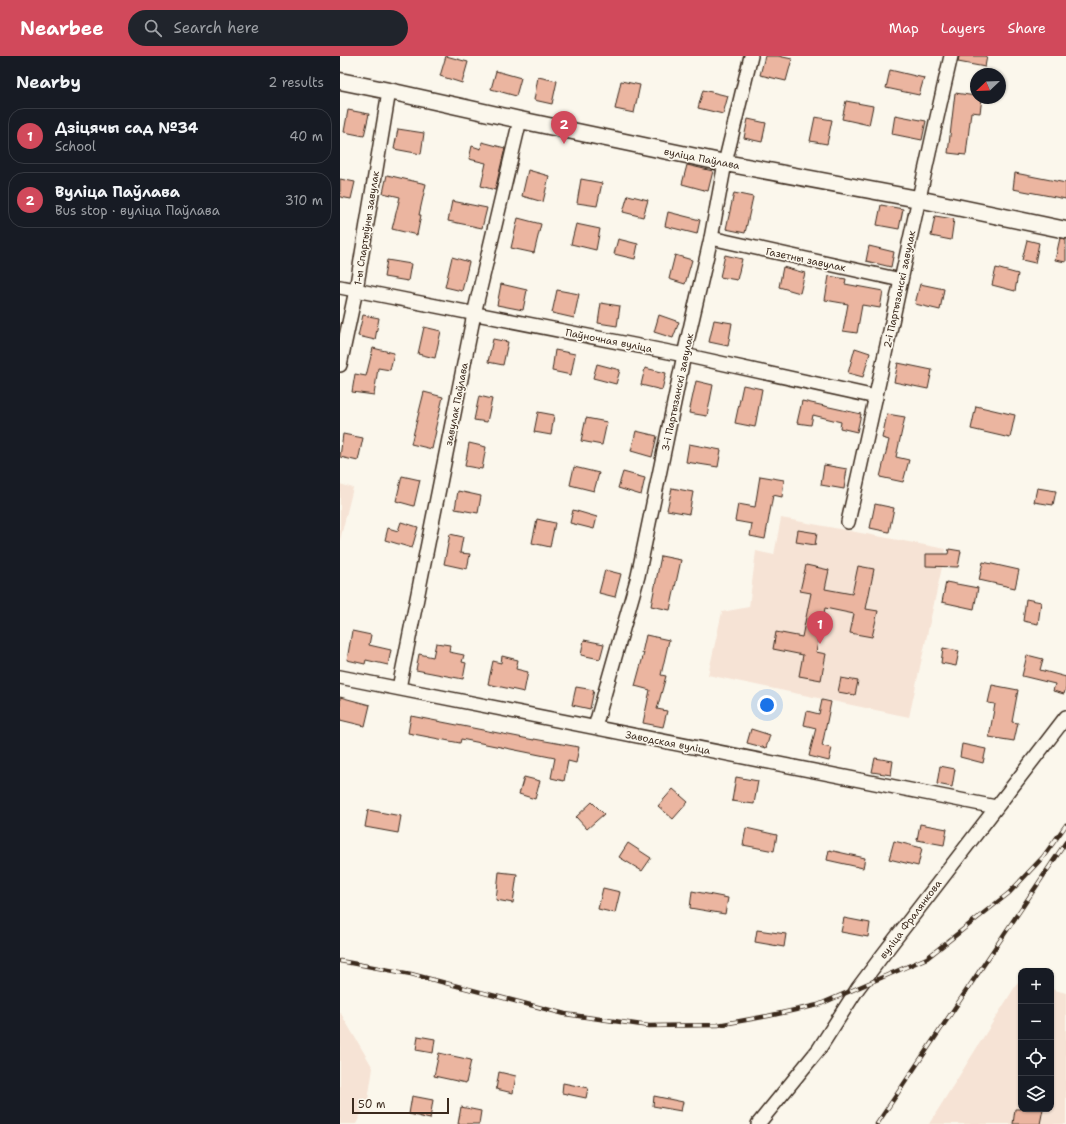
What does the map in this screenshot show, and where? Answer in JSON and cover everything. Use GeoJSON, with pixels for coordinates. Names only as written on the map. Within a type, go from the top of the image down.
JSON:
{"type":"FeatureCollection","features":[{"type":"Feature","properties":{"kind":"street","name":"3-і Партызанскі завулак"},"geometry":{"type":"LineString","coordinates":[[595,727],[638,576],[684,355],[711,238],[725,163],[751,56]]}},
{"type":"Feature","properties":{"kind":"street","name":"2-і Партызанскі завулак"},"geometry":{"type":"LineString","coordinates":[[848,522],[918,199],[951,56]]}},
{"type":"Feature","properties":{"kind":"street","name":"вуліца Паўлава"},"geometry":{"type":"LineString","coordinates":[[340,81],[389,90],[520,120],[725,163],[918,199],[1066,230]]}},
{"type":"Feature","properties":{"kind":"street","name":"1-ы Спартыўны завулак"},"geometry":{"type":"LineString","coordinates":[[340,365],[356,290],[389,90]]}},
{"type":"Feature","properties":{"kind":"street","name":"завулак Паўлава"},"geometry":{"type":"LineString","coordinates":[[399,688],[474,314],[520,120]]}},
{"type":"Feature","properties":{"kind":"street","name":"Газетны завулак"},"geometry":{"type":"LineString","coordinates":[[711,238],[901,280]]}},
{"type":"Feature","properties":{"kind":"street","name":"Паўночная вуліца"},"geometry":{"type":"LineString","coordinates":[[340,287],[684,355],[876,397]]}},
{"type":"Feature","properties":{"kind":"street","name":"Заводская вуліца"},"geometry":{"type":"LineString","coordinates":[[340,677],[996,807]]}},
{"type":"Feature","properties":{"kind":"street","name":"вуліца Фралянкова"},"geometry":{"type":"LineString","coordinates":[[758,1124],[819,1049],[858,988],[1066,717]]}},
{"type":"Feature","properties":{"kind":"shaded area"},"geometry":{"type":"Polygon","coordinates":[[[340,484],[353,488],[340,540],[340,484]]]}},
{"type":"Feature","properties":{"kind":"shaded area"},"geometry":{"type":"Polygon","coordinates":[[[781,518],[946,549],[909,717],[708,675],[722,612],[749,607],[756,551],[774,555],[781,518]]]}},
{"type":"Feature","properties":{"kind":"shaded area"},"geometry":{"type":"Polygon","coordinates":[[[1018,982],[1018,1112],[1054,1112],[1054,990],[1066,993],[1066,1124],[929,1124],[1018,982]]]}},
{"type":"Feature","properties":{"kind":"shaded area"},"geometry":{"type":"Polygon","coordinates":[[[340,1012],[373,1068],[368,1100],[356,1124],[340,1124],[340,1012]]]}},
{"type":"Feature","properties":{"kind":"building"},"geometry":{"type":"Polygon","coordinates":[[[446,56],[468,62],[462,83],[440,76],[446,56]]]}},
{"type":"Feature","properties":{"kind":"building"},"geometry":{"type":"Polygon","coordinates":[[[765,56],[778,56],[792,59],[786,81],[760,75],[765,56]]]}},
{"type":"Feature","properties":{"kind":"building"},"geometry":{"type":"Polygon","coordinates":[[[959,56],[987,56],[985,67],[958,62],[959,56]]]}},
{"type":"Feature","properties":{"kind":"building"},"geometry":{"type":"Polygon","coordinates":[[[890,70],[924,78],[919,95],[886,88],[890,70]]]}},
{"type":"Feature","properties":{"kind":"building"},"geometry":{"type":"Polygon","coordinates":[[[496,71],[521,78],[516,96],[491,89],[496,71]]]}},
{"type":"Feature","properties":{"kind":"building"},"geometry":{"type":"Polygon","coordinates":[[[538,77],[557,81],[552,104],[534,100],[538,77]]]}},
{"type":"Feature","properties":{"kind":"building"},"geometry":{"type":"Polygon","coordinates":[[[621,81],[640,85],[634,113],[615,109],[621,81]]]}},
{"type":"Feature","properties":{"kind":"building"},"geometry":{"type":"Polygon","coordinates":[[[703,90],[728,96],[723,114],[698,108],[703,90]]]}},
{"type":"Feature","properties":{"kind":"building"},"geometry":{"type":"Polygon","coordinates":[[[955,93],[970,95],[970,104],[981,104],[980,113],[971,112],[966,155],[948,153],[955,93]]]}},
{"type":"Feature","properties":{"kind":"building"},"geometry":{"type":"Polygon","coordinates":[[[846,101],[873,106],[869,125],[842,119],[846,101]]]}},
{"type":"Feature","properties":{"kind":"building"},"geometry":{"type":"Polygon","coordinates":[[[348,110],[369,114],[364,136],[344,132],[348,110]]]}},
{"type":"Feature","properties":{"kind":"building"},"geometry":{"type":"Polygon","coordinates":[[[895,115],[926,121],[922,140],[892,134],[895,115]]]}},
{"type":"Feature","properties":{"kind":"building"},"geometry":{"type":"Polygon","coordinates":[[[815,117],[832,120],[827,144],[810,141],[815,117]]]}},
{"type":"Feature","properties":{"kind":"building"},"geometry":{"type":"Polygon","coordinates":[[[748,119],[766,123],[762,142],[744,138],[748,119]]]}},
{"type":"Feature","properties":{"kind":"building"},"geometry":{"type":"Polygon","coordinates":[[[398,129],[424,133],[421,154],[394,149],[398,129]]]}},
{"type":"Feature","properties":{"kind":"building"},"geometry":{"type":"Polygon","coordinates":[[[482,142],[505,148],[495,190],[481,186],[486,163],[469,159],[472,146],[481,149],[482,142]]]}},
{"type":"Feature","properties":{"kind":"building"},"geometry":{"type":"Polygon","coordinates":[[[687,165],[713,171],[708,191],[682,184],[687,165]]]}},
{"type":"Feature","properties":{"kind":"building"},"geometry":{"type":"Polygon","coordinates":[[[528,170],[549,176],[543,202],[522,196],[528,170]]]}},
{"type":"Feature","properties":{"kind":"building"},"geometry":{"type":"Polygon","coordinates":[[[1015,173],[1066,183],[1066,199],[1013,189],[1015,173]]]}},
{"type":"Feature","properties":{"kind":"building"},"geometry":{"type":"Polygon","coordinates":[[[387,175],[426,184],[419,215],[421,215],[417,235],[392,229],[400,197],[383,193],[387,175]]]}},
{"type":"Feature","properties":{"kind":"building"},"geometry":{"type":"Polygon","coordinates":[[[340,179],[355,182],[351,199],[340,197],[340,179]]]}},
{"type":"Feature","properties":{"kind":"building"},"geometry":{"type":"Polygon","coordinates":[[[581,179],[602,183],[597,206],[577,203],[581,179]]]}},
{"type":"Feature","properties":{"kind":"building"},"geometry":{"type":"Polygon","coordinates":[[[734,193],[753,197],[745,233],[726,229],[734,193]]]}},
{"type":"Feature","properties":{"kind":"building"},"geometry":{"type":"Polygon","coordinates":[[[628,195],[648,200],[643,217],[623,212],[628,195]]]}},
{"type":"Feature","properties":{"kind":"building"},"geometry":{"type":"Polygon","coordinates":[[[452,201],[487,208],[482,228],[448,221],[452,201]]]}},
{"type":"Feature","properties":{"kind":"building"},"geometry":{"type":"Polygon","coordinates":[[[881,205],[903,209],[899,229],[877,225],[881,205]]]}},
{"type":"Feature","properties":{"kind":"building"},"geometry":{"type":"Polygon","coordinates":[[[668,212],[700,220],[697,234],[665,226],[668,212]]]}},
{"type":"Feature","properties":{"kind":"building"},"geometry":{"type":"Polygon","coordinates":[[[935,216],[954,219],[951,240],[931,236],[935,216]]]}},
{"type":"Feature","properties":{"kind":"building"},"geometry":{"type":"Polygon","coordinates":[[[518,218],[541,224],[534,253],[511,248],[518,218]]]}},
{"type":"Feature","properties":{"kind":"building"},"geometry":{"type":"Polygon","coordinates":[[[576,224],[600,229],[596,250],[571,244],[576,224]]]}},
{"type":"Feature","properties":{"kind":"building"},"geometry":{"type":"Polygon","coordinates":[[[1060,238],[1066,239],[1066,262],[1055,260],[1060,238]]]}},
{"type":"Feature","properties":{"kind":"building"},"geometry":{"type":"Polygon","coordinates":[[[618,239],[638,244],[635,259],[614,254],[618,239]]]}},
{"type":"Feature","properties":{"kind":"building"},"geometry":{"type":"Polygon","coordinates":[[[1027,240],[1039,243],[1035,263],[1022,260],[1027,240]]]}},
{"type":"Feature","properties":{"kind":"building"},"geometry":{"type":"Polygon","coordinates":[[[869,246],[894,252],[891,267],[866,261],[869,246]]]}},
{"type":"Feature","properties":{"kind":"building"},"geometry":{"type":"Polygon","coordinates":[[[675,255],[692,260],[685,284],[669,279],[675,255]]]}},
{"type":"Feature","properties":{"kind":"building"},"geometry":{"type":"Polygon","coordinates":[[[725,255],[742,259],[737,280],[720,277],[725,255]]]}},
{"type":"Feature","properties":{"kind":"building"},"geometry":{"type":"Polygon","coordinates":[[[452,257],[469,262],[462,291],[445,287],[452,257]]]}},
{"type":"Feature","properties":{"kind":"building"},"geometry":{"type":"Polygon","coordinates":[[[387,260],[411,264],[408,281],[384,277],[387,260]]]}},
{"type":"Feature","properties":{"kind":"building"},"geometry":{"type":"Polygon","coordinates":[[[783,267],[805,273],[800,293],[779,287],[783,267]]]}},
{"type":"Feature","properties":{"kind":"building"},"geometry":{"type":"Polygon","coordinates":[[[996,268],[1018,274],[1015,291],[992,285],[996,268]]]}},
{"type":"Feature","properties":{"kind":"building"},"geometry":{"type":"Polygon","coordinates":[[[829,276],[846,279],[845,284],[883,291],[880,308],[862,305],[857,333],[843,331],[848,304],[825,300],[829,276]]]}},
{"type":"Feature","properties":{"kind":"building"},"geometry":{"type":"Polygon","coordinates":[[[501,284],[527,290],[523,310],[497,305],[501,284]]]}},
{"type":"Feature","properties":{"kind":"building"},"geometry":{"type":"Polygon","coordinates":[[[920,284],[944,289],[940,310],[915,304],[920,284]]]}},
{"type":"Feature","properties":{"kind":"building"},"geometry":{"type":"Polygon","coordinates":[[[557,290],[579,294],[574,318],[552,313],[557,290]]]}},
{"type":"Feature","properties":{"kind":"building"},"geometry":{"type":"Polygon","coordinates":[[[601,303],[620,306],[617,326],[598,323],[601,303]]]}},
{"type":"Feature","properties":{"kind":"building"},"geometry":{"type":"Polygon","coordinates":[[[363,315],[379,318],[375,340],[358,336],[363,315]]]}},
{"type":"Feature","properties":{"kind":"building"},"geometry":{"type":"Polygon","coordinates":[[[659,315],[679,322],[673,338],[654,332],[659,315]]]}},
{"type":"Feature","properties":{"kind":"building"},"geometry":{"type":"Polygon","coordinates":[[[714,320],[732,323],[728,346],[709,342],[714,320]]]}},
{"type":"Feature","properties":{"kind":"building"},"geometry":{"type":"Polygon","coordinates":[[[424,327],[441,331],[435,358],[418,354],[424,327]]]}},
{"type":"Feature","properties":{"kind":"building"},"geometry":{"type":"Polygon","coordinates":[[[493,339],[508,342],[503,365],[488,362],[493,339]]]}},
{"type":"Feature","properties":{"kind":"building"},"geometry":{"type":"Polygon","coordinates":[[[373,348],[394,353],[390,370],[378,368],[374,395],[352,392],[355,374],[366,376],[373,348]]]}},
{"type":"Feature","properties":{"kind":"building"},"geometry":{"type":"Polygon","coordinates":[[[855,348],[870,353],[863,377],[848,373],[855,348]]]}},
{"type":"Feature","properties":{"kind":"building"},"geometry":{"type":"Polygon","coordinates":[[[555,350],[575,354],[571,375],[552,371],[555,350]]]}},
{"type":"Feature","properties":{"kind":"building"},"geometry":{"type":"Polygon","coordinates":[[[898,363],[932,370],[928,389],[894,382],[898,363]]]}},
{"type":"Feature","properties":{"kind":"building"},"geometry":{"type":"Polygon","coordinates":[[[597,364],[620,370],[616,384],[593,378],[597,364]]]}},
{"type":"Feature","properties":{"kind":"building"},"geometry":{"type":"Polygon","coordinates":[[[645,368],[666,373],[662,390],[641,385],[645,368]]]}},
{"type":"Feature","properties":{"kind":"building"},"geometry":{"type":"Polygon","coordinates":[[[696,381],[713,385],[707,416],[689,413],[696,381]]]}},
{"type":"Feature","properties":{"kind":"building"},"geometry":{"type":"Polygon","coordinates":[[[743,385],[762,389],[755,427],[735,423],[743,385]]]}},
{"type":"Feature","properties":{"kind":"building"},"geometry":{"type":"Polygon","coordinates":[[[424,392],[443,397],[432,449],[411,444],[424,392]]]}},
{"type":"Feature","properties":{"kind":"building"},"geometry":{"type":"Polygon","coordinates":[[[479,396],[492,399],[487,422],[474,420],[479,396]]]}},
{"type":"Feature","properties":{"kind":"building"},"geometry":{"type":"Polygon","coordinates":[[[802,401],[861,414],[857,432],[840,428],[841,422],[813,415],[811,425],[797,423],[802,401]]]}},
{"type":"Feature","properties":{"kind":"building"},"geometry":{"type":"Polygon","coordinates":[[[976,406],[1015,415],[1010,438],[971,429],[976,406]]]}},
{"type":"Feature","properties":{"kind":"building"},"geometry":{"type":"Polygon","coordinates":[[[538,412],[554,415],[551,435],[534,432],[538,412]]]}},
{"type":"Feature","properties":{"kind":"building"},"geometry":{"type":"Polygon","coordinates":[[[887,414],[905,417],[896,457],[909,460],[903,482],[880,477],[889,440],[882,438],[887,414]]]}},
{"type":"Feature","properties":{"kind":"building"},"geometry":{"type":"Polygon","coordinates":[[[586,418],[607,422],[602,445],[581,441],[586,418]]]}},
{"type":"Feature","properties":{"kind":"building"},"geometry":{"type":"Polygon","coordinates":[[[636,431],[657,436],[652,457],[631,451],[636,431]]]}},
{"type":"Feature","properties":{"kind":"building"},"geometry":{"type":"Polygon","coordinates":[[[343,434],[363,438],[358,461],[340,457],[343,434]]]}},
{"type":"Feature","properties":{"kind":"building"},"geometry":{"type":"Polygon","coordinates":[[[469,443],[486,447],[482,469],[465,466],[469,443]]]}},
{"type":"Feature","properties":{"kind":"building"},"geometry":{"type":"Polygon","coordinates":[[[689,444],[721,450],[718,467],[686,462],[689,444]]]}},
{"type":"Feature","properties":{"kind":"building"},"geometry":{"type":"Polygon","coordinates":[[[824,465],[847,469],[844,489],[821,485],[824,465]]]}},
{"type":"Feature","properties":{"kind":"building"},"geometry":{"type":"Polygon","coordinates":[[[574,467],[599,473],[594,491],[570,485],[574,467]]]}},
{"type":"Feature","properties":{"kind":"building"},"geometry":{"type":"Polygon","coordinates":[[[623,472],[645,478],[641,495],[618,488],[623,472]]]}},
{"type":"Feature","properties":{"kind":"building"},"geometry":{"type":"Polygon","coordinates":[[[402,476],[420,480],[414,506],[396,501],[402,476]]]}},
{"type":"Feature","properties":{"kind":"building"},"geometry":{"type":"Polygon","coordinates":[[[760,476],[784,480],[782,497],[773,495],[765,539],[750,536],[752,524],[735,521],[738,504],[755,507],[760,476]]]}},
{"type":"Feature","properties":{"kind":"building"},"geometry":{"type":"Polygon","coordinates":[[[672,488],[693,492],[689,514],[667,510],[672,488]]]}},
{"type":"Feature","properties":{"kind":"building"},"geometry":{"type":"Polygon","coordinates":[[[1037,488],[1056,491],[1053,505],[1034,502],[1037,488]]]}},
{"type":"Feature","properties":{"kind":"building"},"geometry":{"type":"Polygon","coordinates":[[[458,491],[481,496],[478,513],[455,509],[458,491]]]}},
{"type":"Feature","properties":{"kind":"building"},"geometry":{"type":"Polygon","coordinates":[[[875,504],[894,508],[889,532],[870,528],[875,504]]]}},
{"type":"Feature","properties":{"kind":"building"},"geometry":{"type":"Polygon","coordinates":[[[573,510],[597,517],[594,529],[570,523],[573,510]]]}},
{"type":"Feature","properties":{"kind":"building"},"geometry":{"type":"Polygon","coordinates":[[[537,519],[555,523],[550,547],[532,543],[537,519]]]}},
{"type":"Feature","properties":{"kind":"building"},"geometry":{"type":"Polygon","coordinates":[[[401,522],[418,527],[412,548],[385,540],[388,528],[398,531],[401,522]]]}},
{"type":"Feature","properties":{"kind":"building"},"geometry":{"type":"Polygon","coordinates":[[[798,530],[817,533],[815,545],[796,542],[798,530]]]}},
{"type":"Feature","properties":{"kind":"building"},"geometry":{"type":"Polygon","coordinates":[[[450,534],[463,537],[460,553],[470,554],[467,569],[444,564],[450,534]]]}},
{"type":"Feature","properties":{"kind":"building"},"geometry":{"type":"Polygon","coordinates":[[[949,549],[961,551],[958,567],[926,566],[926,554],[948,554],[949,549]]]}},
{"type":"Feature","properties":{"kind":"building"},"geometry":{"type":"Polygon","coordinates":[[[661,556],[681,560],[670,610],[651,606],[661,556]]]}},
{"type":"Feature","properties":{"kind":"building"},"geometry":{"type":"Polygon","coordinates":[[[983,562],[1019,570],[1015,588],[979,580],[983,562]]]}},
{"type":"Feature","properties":{"kind":"building"},"geometry":{"type":"Polygon","coordinates":[[[806,565],[829,570],[825,589],[852,594],[858,566],[874,569],[866,609],[878,611],[872,637],[850,633],[854,614],[825,608],[816,652],[826,654],[821,680],[799,676],[803,655],[773,649],[776,632],[802,637],[811,593],[800,591],[806,565]]]}},
{"type":"Feature","properties":{"kind":"building"},"geometry":{"type":"Polygon","coordinates":[[[605,570],[621,574],[615,597],[599,593],[605,570]]]}},
{"type":"Feature","properties":{"kind":"building"},"geometry":{"type":"Polygon","coordinates":[[[946,582],[978,588],[974,609],[942,602],[946,582]]]}},
{"type":"Feature","properties":{"kind":"building"},"geometry":{"type":"Polygon","coordinates":[[[1026,599],[1041,602],[1038,624],[1023,621],[1026,599]]]}},
{"type":"Feature","properties":{"kind":"building"},"geometry":{"type":"Polygon","coordinates":[[[352,631],[371,635],[369,645],[391,650],[388,665],[366,660],[365,664],[347,660],[352,631]]]}},
{"type":"Feature","properties":{"kind":"building"},"geometry":{"type":"Polygon","coordinates":[[[646,635],[669,640],[661,675],[666,676],[657,709],[667,711],[663,727],[643,723],[650,690],[635,686],[644,653],[642,653],[646,635]]]}},
{"type":"Feature","properties":{"kind":"building"},"geometry":{"type":"Polygon","coordinates":[[[584,640],[604,644],[600,659],[581,655],[584,640]]]}},
{"type":"Feature","properties":{"kind":"building"},"geometry":{"type":"Polygon","coordinates":[[[436,643],[450,645],[449,652],[464,655],[462,662],[466,663],[463,679],[416,670],[419,654],[433,657],[436,643]]]}},
{"type":"Feature","properties":{"kind":"building"},"geometry":{"type":"Polygon","coordinates":[[[943,648],[959,651],[956,666],[941,663],[943,648]]]}},
{"type":"Feature","properties":{"kind":"building"},"geometry":{"type":"Polygon","coordinates":[[[1027,655],[1043,659],[1040,670],[1066,677],[1066,688],[1064,694],[1053,691],[1055,684],[1022,676],[1027,655]]]}},
{"type":"Feature","properties":{"kind":"building"},"geometry":{"type":"Polygon","coordinates":[[[502,656],[518,660],[516,669],[528,672],[524,692],[488,684],[493,661],[501,663],[502,656]]]}},
{"type":"Feature","properties":{"kind":"building"},"geometry":{"type":"Polygon","coordinates":[[[841,678],[858,681],[855,695],[838,692],[841,678]]]}},
{"type":"Feature","properties":{"kind":"building"},"geometry":{"type":"Polygon","coordinates":[[[992,685],[1018,690],[1012,722],[1018,723],[1014,741],[989,737],[995,704],[988,703],[992,685]]]}},
{"type":"Feature","properties":{"kind":"building"},"geometry":{"type":"Polygon","coordinates":[[[576,687],[594,690],[590,709],[572,705],[576,687]]]}},
{"type":"Feature","properties":{"kind":"building"},"geometry":{"type":"Polygon","coordinates":[[[340,697],[370,705],[365,726],[340,720],[340,697]]]}},
{"type":"Feature","properties":{"kind":"building"},"geometry":{"type":"Polygon","coordinates":[[[822,700],[831,702],[822,746],[832,748],[829,761],[809,756],[816,728],[804,725],[807,711],[819,714],[822,700]]]}},
{"type":"Feature","properties":{"kind":"building"},"geometry":{"type":"Polygon","coordinates":[[[411,716],[534,740],[579,747],[576,763],[568,761],[564,781],[551,778],[555,758],[461,739],[460,743],[408,733],[411,716]]]}},
{"type":"Feature","properties":{"kind":"building"},"geometry":{"type":"Polygon","coordinates":[[[751,729],[770,735],[766,748],[747,743],[751,729]]]}},
{"type":"Feature","properties":{"kind":"building"},"geometry":{"type":"Polygon","coordinates":[[[962,744],[986,749],[983,763],[960,757],[962,744]]]}},
{"type":"Feature","properties":{"kind":"building"},"geometry":{"type":"Polygon","coordinates":[[[875,758],[893,761],[891,775],[872,772],[875,758]]]}},
{"type":"Feature","properties":{"kind":"building"},"geometry":{"type":"Polygon","coordinates":[[[940,766],[955,769],[952,787],[937,784],[940,766]]]}},
{"type":"Feature","properties":{"kind":"building"},"geometry":{"type":"Polygon","coordinates":[[[524,777],[540,781],[535,799],[519,794],[524,777]]]}},
{"type":"Feature","properties":{"kind":"building"},"geometry":{"type":"Polygon","coordinates":[[[736,777],[758,781],[754,804],[732,801],[736,777]]]}},
{"type":"Feature","properties":{"kind":"building"},"geometry":{"type":"Polygon","coordinates":[[[673,789],[688,802],[673,819],[658,806],[673,789]]]}},
{"type":"Feature","properties":{"kind":"building"},"geometry":{"type":"Polygon","coordinates":[[[592,802],[604,814],[587,829],[576,817],[592,802]]]}},
{"type":"Feature","properties":{"kind":"building"},"geometry":{"type":"Polygon","coordinates":[[[368,810],[401,816],[398,833],[365,827],[368,810]]]}},
{"type":"Feature","properties":{"kind":"building"},"geometry":{"type":"Polygon","coordinates":[[[920,824],[947,829],[944,845],[917,840],[920,824]]]}},
{"type":"Feature","properties":{"kind":"building"},"geometry":{"type":"Polygon","coordinates":[[[746,828],[777,835],[774,851],[743,845],[746,828]]]}},
{"type":"Feature","properties":{"kind":"building"},"geometry":{"type":"Polygon","coordinates":[[[894,841],[922,848],[918,866],[889,859],[894,841]]]}},
{"type":"Feature","properties":{"kind":"building"},"geometry":{"type":"Polygon","coordinates":[[[628,843],[651,858],[642,871],[619,857],[628,843]]]}},
{"type":"Feature","properties":{"kind":"building"},"geometry":{"type":"Polygon","coordinates":[[[829,850],[865,858],[863,868],[827,860],[829,850]]]}},
{"type":"Feature","properties":{"kind":"building"},"geometry":{"type":"Polygon","coordinates":[[[499,872],[517,874],[513,903],[496,900],[499,872]]]}},
{"type":"Feature","properties":{"kind":"building"},"geometry":{"type":"Polygon","coordinates":[[[603,888],[620,892],[615,913],[598,909],[603,888]]]}},
{"type":"Feature","properties":{"kind":"building"},"geometry":{"type":"Polygon","coordinates":[[[692,891],[728,898],[725,914],[690,908],[692,891]]]}},
{"type":"Feature","properties":{"kind":"building"},"geometry":{"type":"Polygon","coordinates":[[[844,918],[870,923],[868,937],[841,932],[844,918]]]}},
{"type":"Feature","properties":{"kind":"building"},"geometry":{"type":"Polygon","coordinates":[[[757,930],[786,934],[784,947],[755,942],[757,930]]]}},
{"type":"Feature","properties":{"kind":"building"},"geometry":{"type":"Polygon","coordinates":[[[418,1036],[435,1039],[433,1053],[416,1050],[418,1036]]]}},
{"type":"Feature","properties":{"kind":"building"},"geometry":{"type":"Polygon","coordinates":[[[439,1053],[471,1060],[466,1083],[434,1076],[439,1053]]]}},
{"type":"Feature","properties":{"kind":"building"},"geometry":{"type":"Polygon","coordinates":[[[499,1072],[516,1076],[513,1093],[496,1089],[499,1072]]]}},
{"type":"Feature","properties":{"kind":"building"},"geometry":{"type":"Polygon","coordinates":[[[563,1083],[588,1088],[586,1098],[562,1093],[563,1083]]]}},
{"type":"Feature","properties":{"kind":"building"},"geometry":{"type":"Polygon","coordinates":[[[412,1096],[433,1100],[430,1119],[409,1114],[412,1096]]]}},
{"type":"Feature","properties":{"kind":"building"},"geometry":{"type":"Polygon","coordinates":[[[654,1096],[683,1102],[681,1111],[653,1106],[654,1096]]]}},
{"type":"Feature","properties":{"kind":"building"},"geometry":{"type":"Polygon","coordinates":[[[461,1107],[481,1111],[479,1124],[458,1124],[461,1107]]]}},
{"type":"Feature","properties":{"kind":"building"},"geometry":{"type":"Polygon","coordinates":[[[1015,1109],[1018,1109],[1018,1112],[1042,1112],[1040,1124],[1013,1124],[1015,1109]]]}},
{"type":"Feature","properties":{"kind":"railway"},"geometry":{"type":"LineString","coordinates":[[340,961],[411,974],[565,1014],[649,1026],[718,1025],[768,1016],[818,1005],[927,958],[1009,893],[1043,857],[1066,825]]}},
{"type":"Feature","properties":{"kind":"railway"},"geometry":{"type":"LineString","coordinates":[[877,1124],[1066,842]]}},
{"type":"Feature","properties":{"kind":"place","name":"Вуліца Паўлава"},"geometry":{"type":"Point","coordinates":[564,144]}},
{"type":"Feature","properties":{"kind":"place","name":"Дзіцячы сад №34"},"geometry":{"type":"Point","coordinates":[820,644]}}]}
